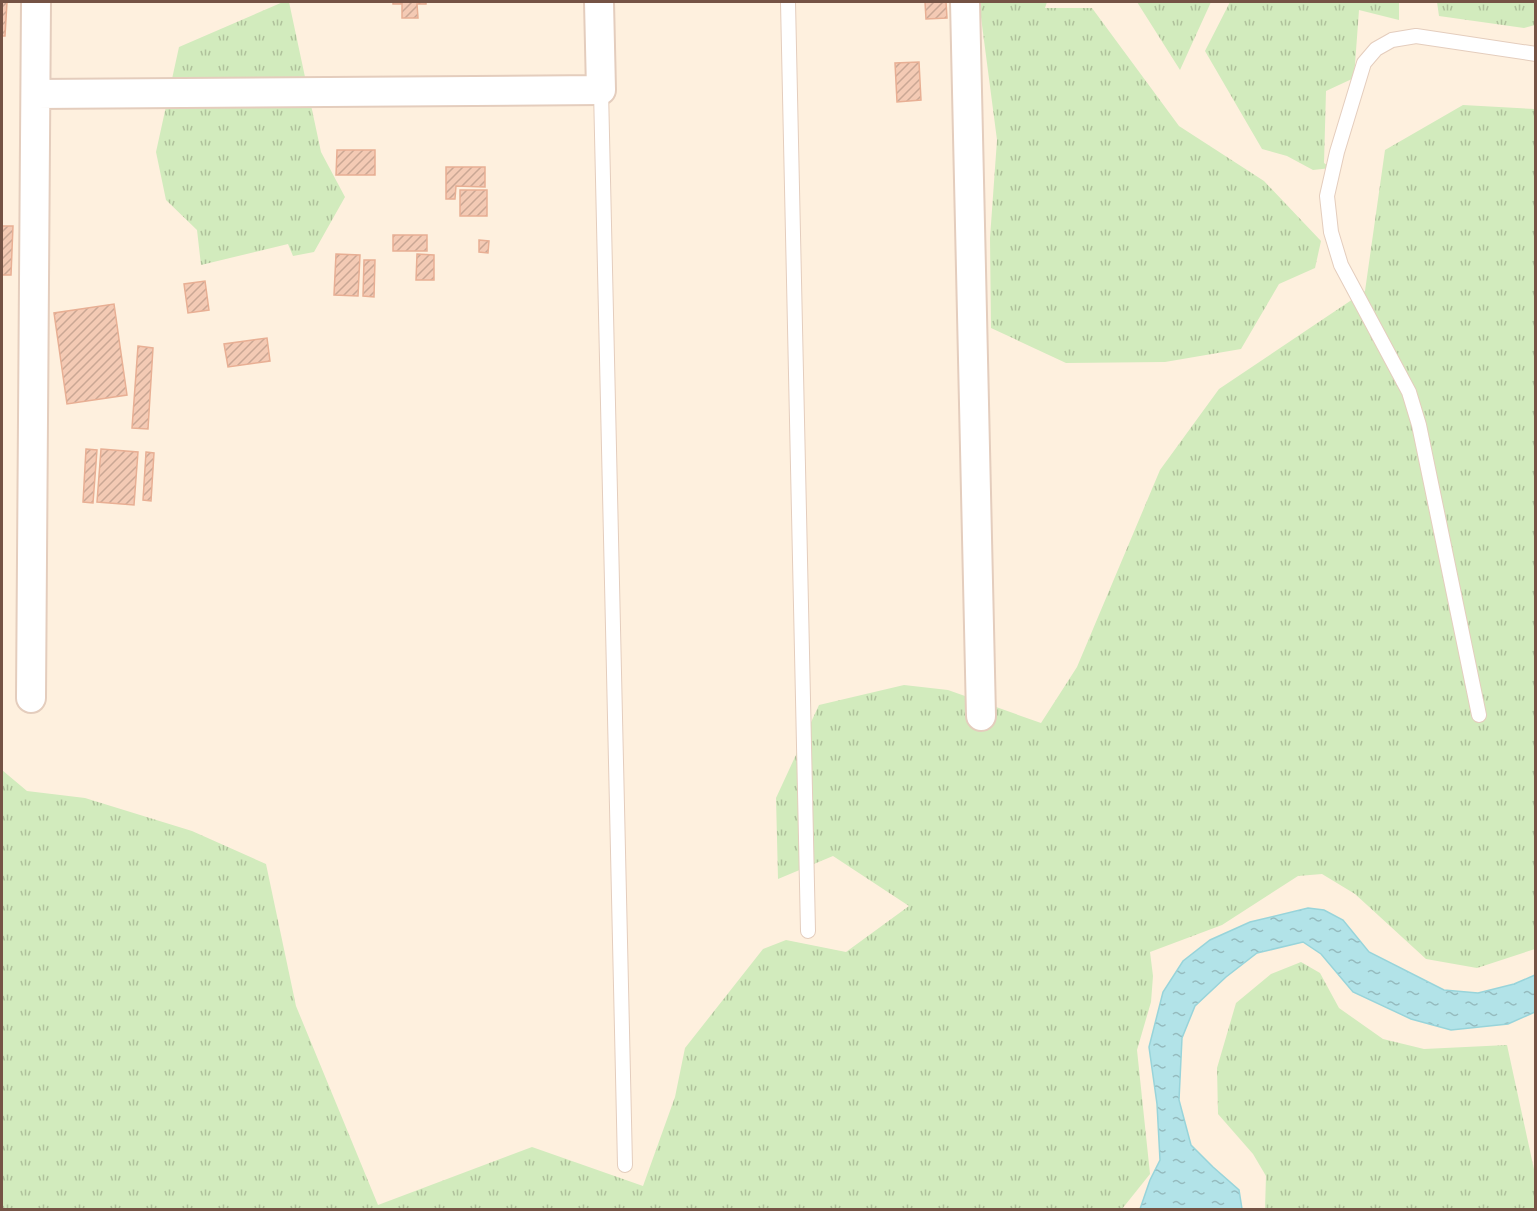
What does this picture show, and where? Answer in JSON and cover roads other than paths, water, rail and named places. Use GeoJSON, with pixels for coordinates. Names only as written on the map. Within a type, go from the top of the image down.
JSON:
{"type":"FeatureCollection","features":[{"type":"Feature","properties":{"kind":"street"},"geometry":{"type":"LineString","coordinates":[[31,698],[36,2]]}},
{"type":"Feature","properties":{"kind":"street"},"geometry":{"type":"LineString","coordinates":[[36,94],[601,90],[599,2]]}},
{"type":"Feature","properties":{"kind":"street"},"geometry":{"type":"LineString","coordinates":[[965,2],[981,716]]}},
{"type":"Feature","properties":{"kind":"lane"},"geometry":{"type":"LineString","coordinates":[[788,2],[808,931]]}},
{"type":"Feature","properties":{"kind":"lane"},"geometry":{"type":"LineString","coordinates":[[1479,715],[1419,425],[1409,392],[1341,265],[1331,232],[1327,196],[1337,152],[1364,63],[1376,49],[1392,40],[1416,36],[1536,54]]}},
{"type":"Feature","properties":{"kind":"lane"},"geometry":{"type":"LineString","coordinates":[[601,90],[625,1165]]}},
{"type":"Feature","properties":{"kind":"water"},"geometry":{"type":"Polygon","coordinates":[[[1308,908],[1324,910],[1343,920],[1369,952],[1444,990],[1478,993],[1514,984],[1535,975],[1535,1012],[1508,1024],[1451,1030],[1411,1019],[1353,992],[1321,954],[1303,942],[1257,953],[1226,977],[1195,1006],[1182,1038],[1179,1100],[1191,1145],[1239,1190],[1242,1209],[1140,1209],[1160,1160],[1157,1104],[1149,1047],[1163,992],[1183,961],[1210,940],[1250,922],[1308,908]]]}}]}
